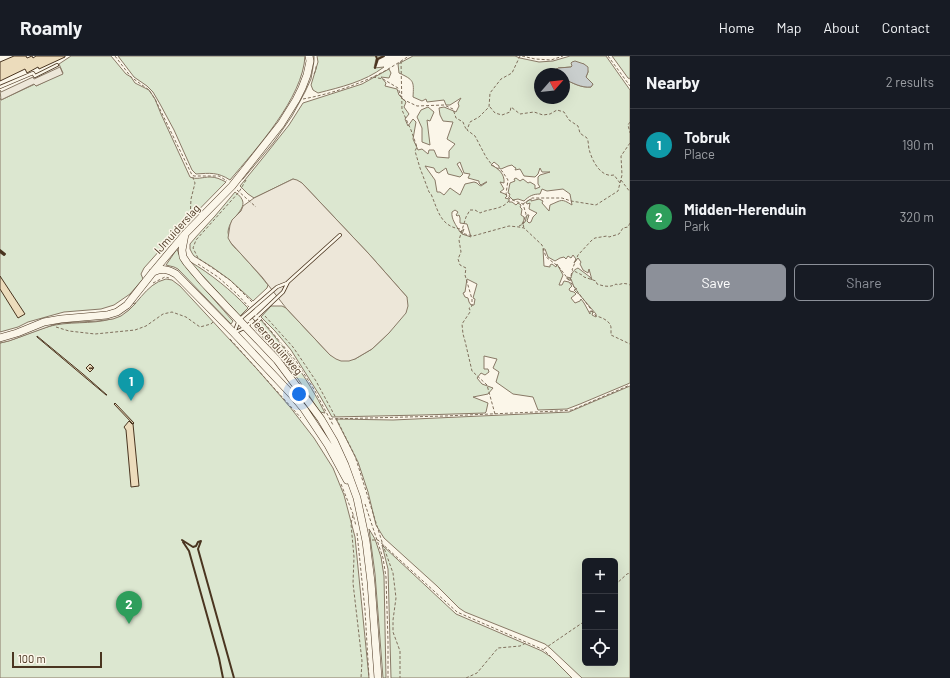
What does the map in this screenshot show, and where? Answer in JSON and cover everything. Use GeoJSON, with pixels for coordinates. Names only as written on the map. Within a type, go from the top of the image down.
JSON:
{"type":"FeatureCollection","features":[{"type":"Feature","properties":{"kind":"street","name":"IJmuiderslag"},"geometry":{"type":"LineString","coordinates":[[0,338],[44,322],[107,315],[117,312],[127,305],[185,234],[232,186],[280,124],[296,100],[307,76],[310,61],[309,56]]}},
{"type":"Feature","properties":{"kind":"street","name":"Heerenduinweg"},"geometry":{"type":"LineString","coordinates":[[185,234],[182,250],[183,257],[187,263],[277,360],[321,419],[334,441],[345,465],[357,498],[359,525]]}},
{"type":"Feature","properties":{"kind":"street","name":"Heerenduinweg"},"geometry":{"type":"LineString","coordinates":[[153,272],[159,269],[166,269],[176,274],[231,336],[293,396],[334,454],[352,493],[359,525],[366,541],[371,582],[378,678]]}},
{"type":"Feature","properties":{"kind":"lane"},"geometry":{"type":"LineString","coordinates":[[0,87],[33,72],[35,76],[57,65]]}},
{"type":"Feature","properties":{"kind":"lane"},"geometry":{"type":"LineString","coordinates":[[231,336],[246,327],[283,292],[288,282],[340,234]]}},
{"type":"Feature","properties":{"kind":"lane"},"geometry":{"type":"LineString","coordinates":[[231,336],[240,320],[277,286],[288,282]]}},
{"type":"Feature","properties":{"kind":"path"},"geometry":{"type":"LineString","coordinates":[[115,56],[131,77],[149,90],[156,99],[192,175],[195,184],[191,199],[190,221]]}},
{"type":"Feature","properties":{"kind":"path"},"geometry":{"type":"LineString","coordinates":[[296,100],[317,97],[355,85],[408,56]]}},
{"type":"Feature","properties":{"kind":"path"},"geometry":{"type":"LineString","coordinates":[[467,130],[470,122],[489,107],[490,93],[502,79],[512,73],[521,56],[551,60],[563,56]]}},
{"type":"Feature","properties":{"kind":"path"},"geometry":{"type":"LineString","coordinates":[[608,56],[630,86]]}},
{"type":"Feature","properties":{"kind":"path"},"geometry":{"type":"LineString","coordinates":[[401,61],[402,110],[417,147],[415,151],[420,168],[429,192],[442,219],[447,225],[460,229],[461,233],[473,236],[509,226],[524,228],[542,245],[546,257],[559,267],[596,316],[601,317],[610,324],[611,335],[630,344]]}},
{"type":"Feature","properties":{"kind":"path"},"geometry":{"type":"LineString","coordinates":[[372,77],[383,78],[398,88],[402,99],[417,106],[444,106],[452,109],[456,118],[463,122],[467,130],[475,136],[492,165],[502,171],[508,180],[506,194],[510,200],[523,204]]}},
{"type":"Feature","properties":{"kind":"path"},"geometry":{"type":"LineString","coordinates":[[489,106],[495,113],[502,115],[510,112],[511,107],[520,114],[534,112],[542,115],[550,114],[557,110],[564,112],[569,120],[578,126],[580,133],[586,137],[594,162],[602,173],[612,176],[614,174],[620,183]]}},
{"type":"Feature","properties":{"kind":"path"},"geometry":{"type":"LineString","coordinates":[[630,122],[628,125],[630,133]]}},
{"type":"Feature","properties":{"kind":"path"},"geometry":{"type":"LineString","coordinates":[[523,204],[532,198],[562,198],[596,205],[618,191],[622,175],[621,156],[630,143]]}},
{"type":"Feature","properties":{"kind":"path"},"geometry":{"type":"LineString","coordinates":[[192,175],[219,176],[228,181]]}},
{"type":"Feature","properties":{"kind":"path"},"geometry":{"type":"LineString","coordinates":[[621,179],[630,192]]}},
{"type":"Feature","properties":{"kind":"path"},"geometry":{"type":"LineString","coordinates":[[240,192],[256,207]]}},
{"type":"Feature","properties":{"kind":"path"},"geometry":{"type":"LineString","coordinates":[[495,414],[487,385],[472,371],[463,334],[462,324],[470,312],[469,308],[472,306],[472,299],[465,276],[466,268],[460,265],[458,259],[460,252],[459,240],[466,217],[470,210],[480,213],[507,204],[510,200]]}},
{"type":"Feature","properties":{"kind":"path"},"geometry":{"type":"LineString","coordinates":[[523,204],[526,214],[523,224],[524,228]]}},
{"type":"Feature","properties":{"kind":"path"},"geometry":{"type":"LineString","coordinates":[[570,282],[571,272],[578,255],[592,240],[595,238],[609,237],[619,234],[623,228],[628,227],[630,223]]}},
{"type":"Feature","properties":{"kind":"path"},"geometry":{"type":"LineString","coordinates":[[519,227],[523,224]]}},
{"type":"Feature","properties":{"kind":"path"},"geometry":{"type":"LineString","coordinates":[[0,251],[4,254]]}},
{"type":"Feature","properties":{"kind":"path"},"geometry":{"type":"LineString","coordinates":[[572,270],[582,274],[584,277],[596,281],[597,284],[603,286],[613,286],[622,283],[628,283],[630,285]]}},
{"type":"Feature","properties":{"kind":"path"},"geometry":{"type":"LineString","coordinates":[[153,283],[165,277],[170,278]]}},
{"type":"Feature","properties":{"kind":"path"},"geometry":{"type":"LineString","coordinates":[[54,327],[69,331],[95,334],[135,330],[146,326],[162,314],[172,312],[186,317],[200,327],[211,324],[214,321]]}},
{"type":"Feature","properties":{"kind":"path"},"geometry":{"type":"LineString","coordinates":[[231,336],[302,419]]}},
{"type":"Feature","properties":{"kind":"path"},"geometry":{"type":"LineString","coordinates":[[330,418],[558,412],[572,410],[630,385]]}},
{"type":"Feature","properties":{"kind":"path"},"geometry":{"type":"LineString","coordinates":[[336,418],[355,456],[393,573],[396,598],[393,632],[400,651],[400,678]]}},
{"type":"Feature","properties":{"kind":"path"},"geometry":{"type":"LineString","coordinates":[[359,525],[353,514],[351,524],[354,557],[353,583],[362,661],[361,678]]}},
{"type":"Feature","properties":{"kind":"path"},"geometry":{"type":"LineString","coordinates":[[357,532],[365,610],[369,678]]}},
{"type":"Feature","properties":{"kind":"path"},"geometry":{"type":"LineString","coordinates":[[383,545],[457,612],[544,650],[572,678]]}},
{"type":"Feature","properties":{"kind":"path"},"geometry":{"type":"LineString","coordinates":[[618,582],[627,574],[630,574]]}},
{"type":"Feature","properties":{"kind":"path"},"geometry":{"type":"LineString","coordinates":[[544,650],[582,623]]}},
{"type":"Feature","properties":{"kind":"path"},"geometry":{"type":"LineString","coordinates":[[466,678],[477,673],[498,648],[520,646],[526,642]]}},
{"type":"Feature","properties":{"kind":"green space"},"geometry":{"type":"Polygon","coordinates":[[[71,56],[111,56],[135,83],[149,90],[155,99],[190,177],[214,177],[226,182],[169,240],[144,268],[141,274],[143,279],[130,294],[114,305],[101,309],[64,312],[0,332],[0,98],[1,100],[63,73],[59,64],[71,56]]]}},
{"type":"Feature","properties":{"kind":"green space"},"geometry":{"type":"Polygon","coordinates":[[[118,56],[305,56],[302,72],[296,89],[287,106],[265,138],[230,180],[214,174],[196,174],[192,170],[174,130],[153,92],[134,77],[118,56]]]}},
{"type":"Feature","properties":{"kind":"green space"},"geometry":{"type":"Polygon","coordinates":[[[317,56],[382,56],[376,59],[374,68],[384,67],[368,77],[344,86],[318,93],[313,90],[311,85],[318,62],[317,56]]]}},
{"type":"Feature","properties":{"kind":"green space"},"geometry":{"type":"Polygon","coordinates":[[[413,56],[515,56],[539,62],[553,61],[570,56],[606,56],[630,90],[630,383],[567,409],[538,410],[533,397],[513,394],[496,382],[499,372],[493,368],[497,359],[484,356],[484,369],[488,369],[489,372],[485,375],[481,373],[477,378],[482,384],[493,388],[488,394],[473,397],[488,403],[485,413],[332,417],[291,350],[261,317],[271,306],[282,306],[286,308],[330,355],[355,359],[372,349],[389,333],[407,297],[302,183],[293,179],[254,198],[240,186],[289,125],[303,103],[362,84],[389,69],[391,73],[389,78],[381,77],[386,83],[385,86],[397,89],[399,95],[406,102],[404,107],[409,114],[405,119],[408,126],[413,119],[416,122],[413,139],[418,150],[422,149],[428,154],[429,150],[434,150],[437,157],[449,158],[449,151],[455,144],[447,139],[453,122],[443,121],[439,108],[444,107],[456,112],[461,98],[450,105],[446,105],[444,100],[427,102],[426,99],[422,101],[413,97],[413,84],[410,79],[399,73],[398,64],[413,56]],[[460,162],[457,164],[463,174],[460,177],[448,174],[446,168],[439,173],[436,172],[434,168],[425,166],[435,180],[437,192],[444,195],[450,188],[460,195],[465,184],[474,182],[481,186],[487,182],[481,185],[479,181],[468,178],[470,174],[464,173],[460,162]],[[494,162],[491,165],[500,172],[504,180],[504,183],[500,182],[504,189],[500,192],[507,196],[505,198],[509,199],[509,202],[516,205],[518,203],[521,205],[521,215],[524,217],[522,224],[525,222],[527,215],[529,215],[527,221],[529,223],[537,213],[529,209],[530,203],[527,204],[526,202],[531,199],[531,201],[539,199],[543,201],[542,203],[549,211],[550,205],[559,201],[566,201],[572,205],[570,194],[563,189],[547,191],[542,189],[540,194],[535,194],[524,201],[518,199],[513,200],[508,193],[510,183],[515,181],[514,179],[516,178],[520,181],[523,179],[528,183],[530,182],[535,185],[535,189],[540,187],[538,184],[538,177],[550,172],[542,172],[540,168],[535,177],[524,176],[520,169],[515,170],[516,168],[512,165],[501,169],[494,162]],[[455,210],[452,212],[453,220],[460,232],[464,229],[462,234],[471,237],[467,224],[460,223],[459,215],[456,215],[458,212],[455,210]],[[543,249],[544,266],[550,267],[552,264],[556,267],[557,264],[563,275],[559,285],[562,285],[564,281],[569,282],[572,286],[569,289],[570,291],[576,294],[571,298],[575,303],[581,299],[590,314],[590,311],[593,312],[592,315],[596,317],[596,314],[574,290],[577,289],[574,287],[571,279],[567,279],[567,277],[571,278],[573,272],[578,268],[592,280],[589,269],[588,273],[583,270],[580,264],[581,262],[578,258],[574,263],[576,259],[573,255],[571,258],[568,256],[566,259],[564,257],[555,261],[548,257],[545,249],[543,249]],[[467,279],[465,292],[463,293],[465,297],[468,298],[471,305],[474,305],[475,299],[473,298],[477,284],[467,279]]]}},
{"type":"Feature","properties":{"kind":"green space"},"geometry":{"type":"Polygon","coordinates":[[[612,56],[630,56],[630,79],[628,78],[612,56]]]}},
{"type":"Feature","properties":{"kind":"green space"},"geometry":{"type":"Polygon","coordinates":[[[428,107],[434,112],[430,121],[427,120],[430,145],[422,142],[422,128],[417,117],[421,110],[428,107]]]}},
{"type":"Feature","properties":{"kind":"green space"},"geometry":{"type":"Polygon","coordinates":[[[235,192],[241,197],[243,202],[240,211],[229,226],[228,232],[230,241],[268,285],[267,288],[253,301],[230,280],[194,256],[190,249],[190,244],[235,192]]]}},
{"type":"Feature","properties":{"kind":"green space"},"geometry":{"type":"Polygon","coordinates":[[[177,249],[182,262],[233,321],[231,324],[178,269],[166,265],[177,249]]]}},
{"type":"Feature","properties":{"kind":"green space"},"geometry":{"type":"Polygon","coordinates":[[[189,261],[205,271],[235,295],[248,308],[240,316],[189,261]]]}},
{"type":"Feature","properties":{"kind":"green space"},"geometry":{"type":"Polygon","coordinates":[[[166,279],[172,280],[180,286],[257,369],[290,407],[314,438],[333,468],[344,495],[355,537],[369,678],[0,678],[0,343],[55,325],[96,322],[112,319],[131,308],[152,286],[166,279]]]}},
{"type":"Feature","properties":{"kind":"green space"},"geometry":{"type":"Polygon","coordinates":[[[261,320],[296,365],[325,413],[320,412],[298,379],[254,327],[261,320]]]}},
{"type":"Feature","properties":{"kind":"green space"},"geometry":{"type":"Polygon","coordinates":[[[630,386],[630,678],[582,678],[545,644],[465,612],[384,538],[376,525],[368,492],[358,462],[336,419],[393,420],[569,412],[630,386]]]}},
{"type":"Feature","properties":{"kind":"green space"},"geometry":{"type":"Polygon","coordinates":[[[369,529],[375,539],[381,557],[384,576],[386,678],[383,678],[375,574],[369,529]]]}},
{"type":"Feature","properties":{"kind":"green space"},"geometry":{"type":"Polygon","coordinates":[[[382,545],[456,614],[542,651],[551,657],[572,678],[391,678],[388,569],[382,545]]]}},
{"type":"Feature","properties":{"kind":"shaded area"},"geometry":{"type":"Polygon","coordinates":[[[312,56],[314,56],[314,61],[311,79],[292,116],[274,142],[243,179],[238,180],[286,120],[312,56]]]}},
{"type":"Feature","properties":{"kind":"shaded area"},"geometry":{"type":"Polygon","coordinates":[[[575,61],[588,67],[586,77],[593,84],[591,87],[584,87],[570,82],[570,68],[558,68],[571,67],[572,62],[575,61]]]}},
{"type":"Feature","properties":{"kind":"shaded area"},"geometry":{"type":"Polygon","coordinates":[[[60,67],[63,74],[36,86],[34,84],[1,100],[0,90],[1,92],[33,77],[34,79],[60,67]]]}},
{"type":"Feature","properties":{"kind":"shaded area"},"geometry":{"type":"Polygon","coordinates":[[[293,179],[302,183],[407,297],[408,306],[406,313],[389,333],[372,349],[349,361],[341,361],[330,355],[286,308],[262,277],[228,238],[232,220],[241,211],[243,206],[254,198],[293,179]]]}},
{"type":"Feature","properties":{"kind":"shaded area"},"geometry":{"type":"Polygon","coordinates":[[[136,303],[121,316],[113,319],[62,323],[0,343],[0,340],[43,325],[90,318],[136,303]]]}},
{"type":"Feature","properties":{"kind":"building"},"geometry":{"type":"Polygon","coordinates":[[[14,56],[26,56],[27,58],[32,56],[33,58],[36,56],[65,57],[39,69],[38,67],[27,73],[25,69],[0,81],[0,62],[14,56]]]}},
{"type":"Feature","properties":{"kind":"building"},"geometry":{"type":"Polygon","coordinates":[[[0,276],[25,314],[18,318],[0,289],[0,276]]]}},
{"type":"Feature","properties":{"kind":"building"},"geometry":{"type":"Polygon","coordinates":[[[37,337],[83,374],[107,395],[37,337]]]}},
{"type":"Feature","properties":{"kind":"building"},"geometry":{"type":"Polygon","coordinates":[[[90,364],[94,368],[90,372],[86,368],[90,364]]]}},
{"type":"Feature","properties":{"kind":"building"},"geometry":{"type":"Polygon","coordinates":[[[115,403],[134,423],[133,424],[114,404],[115,403]]]}},
{"type":"Feature","properties":{"kind":"building"},"geometry":{"type":"Polygon","coordinates":[[[129,421],[133,424],[139,486],[131,487],[126,430],[124,427],[129,421]]]}},
{"type":"Feature","properties":{"kind":"wall"},"geometry":{"type":"LineString","coordinates":[[376,56],[377,59],[375,68],[378,59],[384,56]]}},
{"type":"Feature","properties":{"kind":"wall"},"geometry":{"type":"LineString","coordinates":[[0,250],[5,254],[4,255],[0,252]]}},
{"type":"Feature","properties":{"kind":"wall"},"geometry":{"type":"LineString","coordinates":[[182,540],[193,547],[201,541],[198,549],[234,678]]}},
{"type":"Feature","properties":{"kind":"wall"},"geometry":{"type":"LineString","coordinates":[[183,542],[189,551],[219,658],[223,678]]}},
{"type":"Feature","properties":{"kind":"place","name":"Tobruk"},"geometry":{"type":"Point","coordinates":[131,401]}},
{"type":"Feature","properties":{"kind":"place","name":"Midden-Herenduin"},"geometry":{"type":"Point","coordinates":[129,624]}}]}
